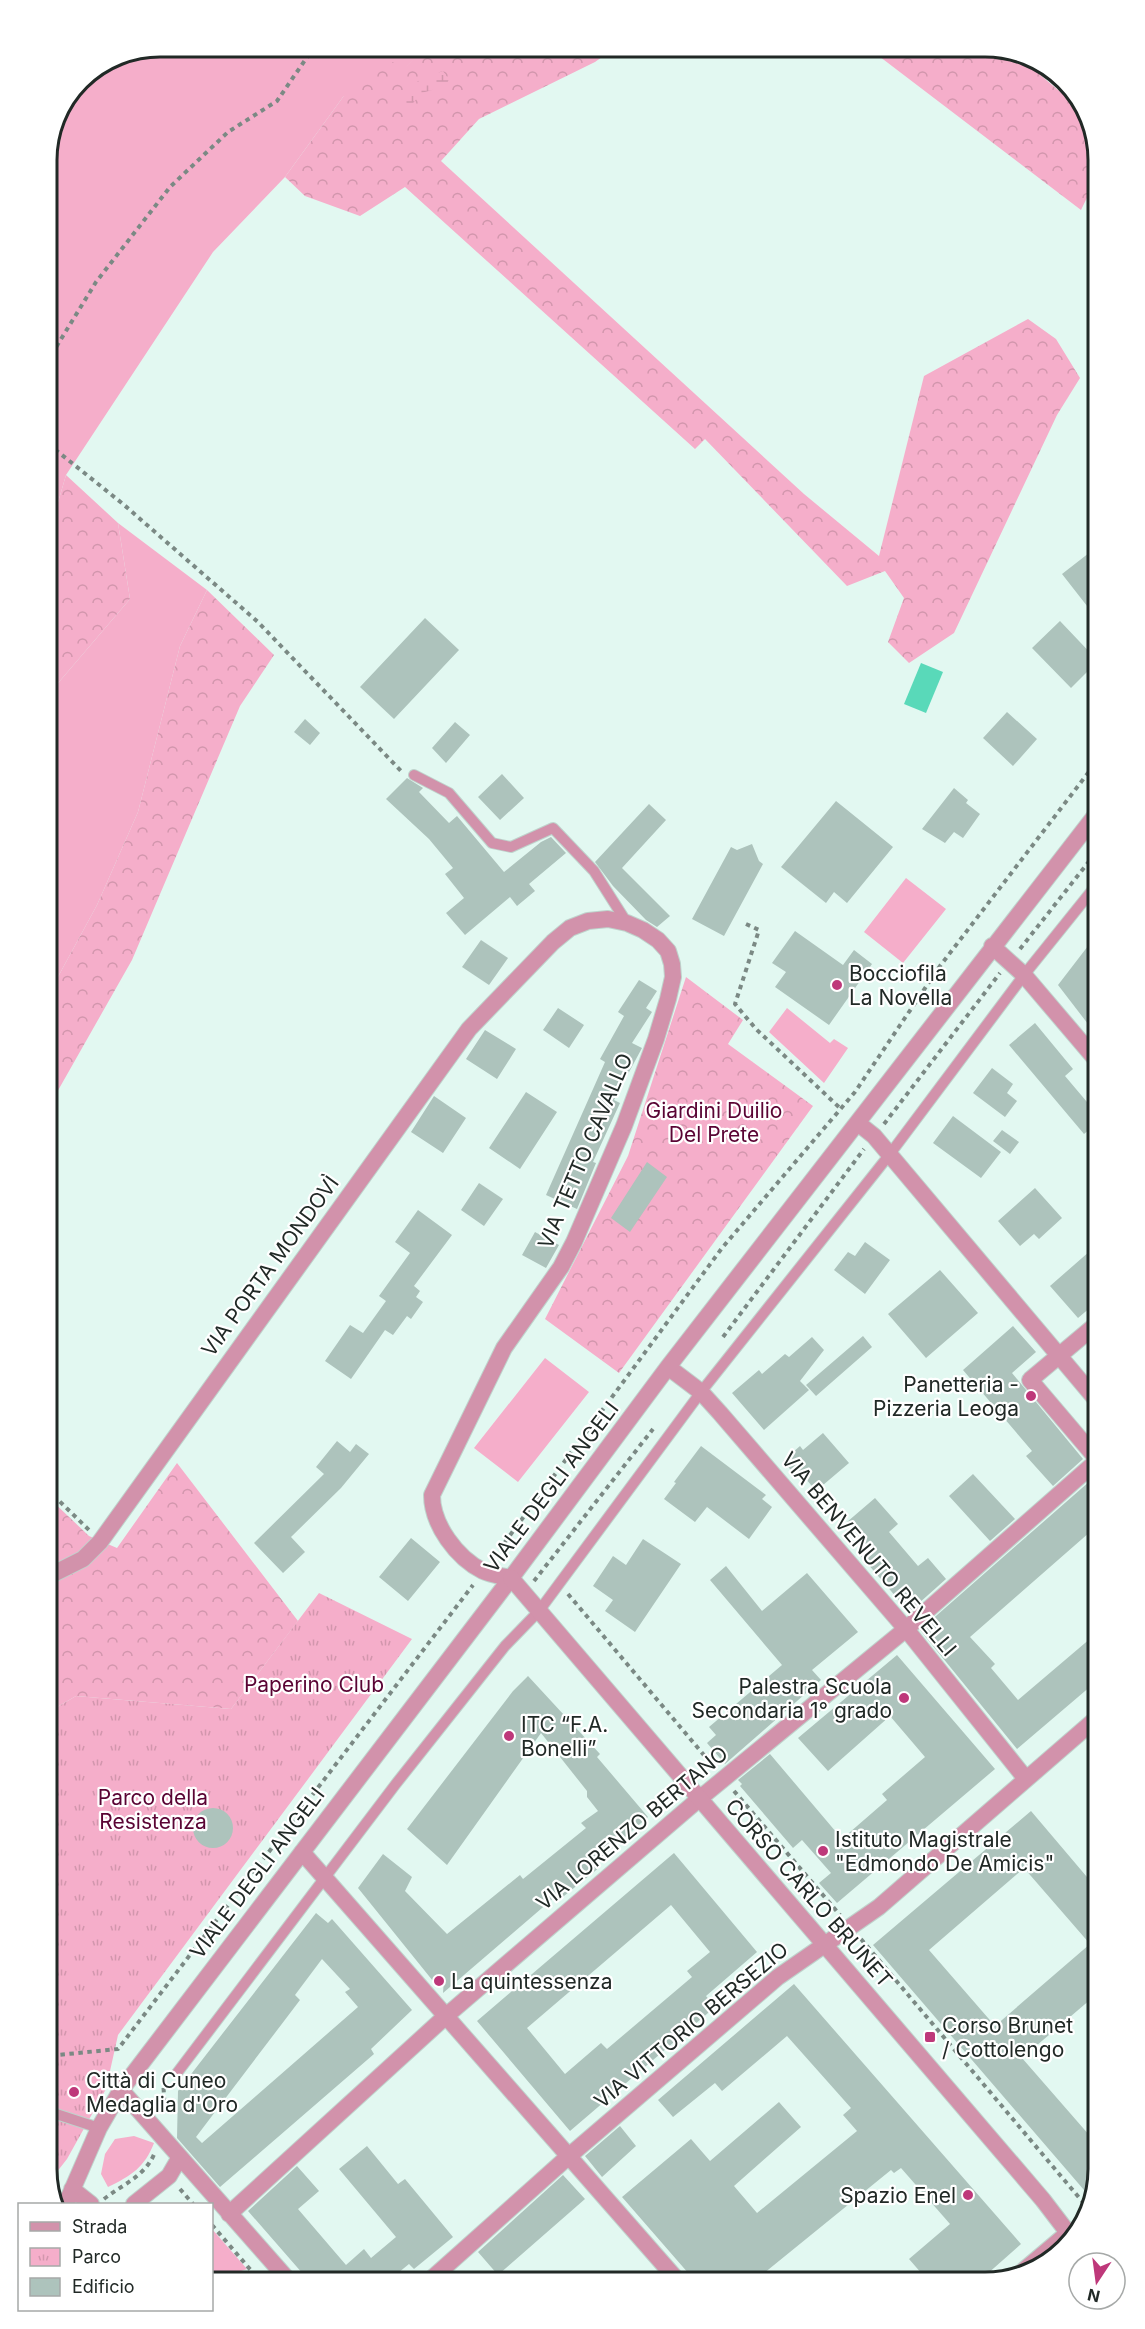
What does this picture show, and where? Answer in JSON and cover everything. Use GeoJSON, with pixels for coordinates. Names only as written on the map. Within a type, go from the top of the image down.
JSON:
{"type":"FeatureCollection","features":[{"type":"Feature","properties":{"kind":"street","name":"VIALE DEGLI ANGELI"},"geometry":{"type":"LineString","coordinates":[[69,2197],[99,2128],[121,2090],[511,1578],[668,1367],[859,1124],[992,946],[1088,825]]}},
{"type":"Feature","properties":{"kind":"street","name":"VIA TETTO CAVALLO"},"geometry":{"type":"LineString","coordinates":[[511,1578],[483,1571],[446,1537],[435,1515],[432,1495],[504,1348],[561,1267],[574,1242],[624,1126],[656,1040],[673,977],[668,951],[658,940],[627,923],[608,919],[588,921],[570,928],[524,972]]}},
{"type":"Feature","properties":{"kind":"street"},"geometry":{"type":"LineString","coordinates":[[992,946],[1024,975],[1088,1050]]}},
{"type":"Feature","properties":{"kind":"street","name":"VIA PORTA MONDOVÌ"},"geometry":{"type":"LineString","coordinates":[[57,1573],[83,1559],[100,1542],[430,1081],[469,1029],[524,972]]}},
{"type":"Feature","properties":{"kind":"street"},"geometry":{"type":"LineString","coordinates":[[859,1124],[890,1154],[1088,1390]]}},
{"type":"Feature","properties":{"kind":"street"},"geometry":{"type":"LineString","coordinates":[[1088,1331],[1030,1380],[1088,1448]]}},
{"type":"Feature","properties":{"kind":"street","name":"VIA BENVENUTO REVELLI"},"geometry":{"type":"LineString","coordinates":[[668,1367],[701,1392],[906,1629],[1026,1779]]}},
{"type":"Feature","properties":{"kind":"street","name":"VIA LORENZO BERTANO"},"geometry":{"type":"LineString","coordinates":[[229,2214],[446,2016],[699,1799],[906,1629],[1088,1469]]}},
{"type":"Feature","properties":{"kind":"street","name":"CORSO CARLO BRUNET"},"geometry":{"type":"LineString","coordinates":[[511,1578],[1070,2227]]}},
{"type":"Feature","properties":{"kind":"street","name":"VIA VITTORIO BERSEZIO"},"geometry":{"type":"LineString","coordinates":[[439,2272],[569,2156],[778,1977],[826,1946],[879,1907],[1088,1726]]}},
{"type":"Feature","properties":{"kind":"street"},"geometry":{"type":"LineString","coordinates":[[302,1852],[670,2272]]}},
{"type":"Feature","properties":{"kind":"street"},"geometry":{"type":"LineString","coordinates":[[121,2090],[281,2272]]}},
{"type":"Feature","properties":{"kind":"street"},"geometry":{"type":"LineString","coordinates":[[136,2203],[169,2176],[180,2157]]}},
{"type":"Feature","properties":{"kind":"street"},"geometry":{"type":"LineString","coordinates":[[69,2197],[86,2203]]}},
{"type":"Feature","properties":{"kind":"lane"},"geometry":{"type":"LineString","coordinates":[[414,776],[449,793],[492,843],[511,847],[553,828],[594,872],[627,923]]}},
{"type":"Feature","properties":{"kind":"lane"},"geometry":{"type":"LineString","coordinates":[[177,2073],[395,1785],[505,1646],[539,1611],[701,1392],[890,1154],[1024,975],[1088,895]]}},
{"type":"Feature","properties":{"kind":"lane"},"geometry":{"type":"LineString","coordinates":[[57,2115],[99,2128]]}},
{"type":"Feature","properties":{"kind":"path"},"geometry":{"type":"LineString","coordinates":[[57,346],[96,282],[170,187],[228,132],[277,101],[307,57]]}},
{"type":"Feature","properties":{"kind":"path"},"geometry":{"type":"LineString","coordinates":[[57,451],[123,504],[258,622],[399,770],[414,776]]}},
{"type":"Feature","properties":{"kind":"path"},"geometry":{"type":"LineString","coordinates":[[57,2056],[118,2049],[483,1571],[722,1248],[841,1109],[940,966],[1088,773]]}},
{"type":"Feature","properties":{"kind":"path"},"geometry":{"type":"LineString","coordinates":[[746,924],[759,930],[735,1004],[756,1029],[841,1109]]}},
{"type":"Feature","properties":{"kind":"path"},"geometry":{"type":"LineString","coordinates":[[57,1499],[100,1542]]}},
{"type":"Feature","properties":{"kind":"path"},"geometry":{"type":"LineString","coordinates":[[545,1567],[1082,2200]]}},
{"type":"Feature","properties":{"kind":"path"},"geometry":{"type":"LineString","coordinates":[[213,2226],[252,2272]]}},
{"type":"Feature","properties":{"kind":"green space"},"geometry":{"type":"Polygon","coordinates":[[[160,57],[415,57],[405,69],[343,97],[285,177],[213,252],[66,475],[57,506],[57,153],[61,133],[78,97],[103,74],[140,59],[160,57]]]}},
{"type":"Feature","properties":{"kind":"green space"},"geometry":{"type":"Polygon","coordinates":[[[415,57],[602,57],[479,119],[441,161],[804,494],[879,556],[924,376],[1028,319],[1056,339],[1080,378],[1057,415],[954,633],[909,663],[888,642],[904,598],[885,571],[847,586],[705,439],[695,449],[405,187],[360,216],[305,196],[285,177],[343,97],[388,60],[405,68],[415,57]]]}},
{"type":"Feature","properties":{"kind":"green space"},"geometry":{"type":"Polygon","coordinates":[[[880,57],[992,57],[1018,62],[1035,70],[1068,98],[1080,121],[1086,140],[1088,160],[1088,196],[1081,210],[880,57]]]}},
{"type":"Feature","properties":{"kind":"green space"},"geometry":{"type":"Polygon","coordinates":[[[443,71],[449,80],[444,87],[421,93],[410,107],[404,107],[409,91],[416,82],[443,71]]]}},
{"type":"Feature","properties":{"kind":"green space"},"geometry":{"type":"Polygon","coordinates":[[[66,475],[118,523],[130,599],[57,684],[57,506],[66,475]]]}},
{"type":"Feature","properties":{"kind":"green space"},"geometry":{"type":"Polygon","coordinates":[[[118,523],[207,590],[180,646],[138,812],[97,905],[57,979],[57,684],[130,599],[118,523]]]}},
{"type":"Feature","properties":{"kind":"green space"},"geometry":{"type":"Polygon","coordinates":[[[207,590],[274,655],[240,706],[132,960],[57,1092],[57,979],[97,905],[138,812],[180,646],[207,590]]]}},
{"type":"Feature","properties":{"kind":"green space"},"geometry":{"type":"Polygon","coordinates":[[[906,878],[946,909],[903,963],[864,932],[906,878]]]}},
{"type":"Feature","properties":{"kind":"green space","name":"Giardini Duilio Del Prete"},"geometry":{"type":"Polygon","coordinates":[[[686,977],[743,1020],[728,1044],[813,1106],[619,1373],[545,1319],[628,1156],[686,977]]]}},
{"type":"Feature","properties":{"kind":"green space"},"geometry":{"type":"Polygon","coordinates":[[[787,1008],[830,1043],[834,1039],[848,1048],[824,1083],[769,1032],[787,1008]]]}},
{"type":"Feature","properties":{"kind":"green space"},"geometry":{"type":"Polygon","coordinates":[[[545,1358],[589,1392],[518,1482],[474,1448],[545,1358]]]}},
{"type":"Feature","properties":{"kind":"green space"},"geometry":{"type":"Polygon","coordinates":[[[177,1463],[298,1621],[231,1709],[76,1696],[57,1707],[57,1506],[89,1536],[117,1548],[177,1463]]]}},
{"type":"Feature","properties":{"kind":"green space","name":"Parco della Resistenza"},"geometry":{"type":"Polygon","coordinates":[[[319,1593],[412,1639],[118,2035],[106,2089],[67,2159],[57,2171],[57,1707],[76,1696],[231,1709],[319,1593]]]}},
{"type":"Feature","properties":{"kind":"green space"},"geometry":{"type":"Polygon","coordinates":[[[134,2136],[154,2143],[142,2165],[124,2179],[108,2187],[101,2174],[105,2154],[115,2139],[134,2136]]]}},
{"type":"Feature","properties":{"kind":"green space"},"geometry":{"type":"Polygon","coordinates":[[[213,2230],[247,2269],[238,2272],[213,2272],[213,2230]]]}},
{"type":"Feature","properties":{"kind":"shaded area"},"geometry":{"type":"Polygon","coordinates":[[[921,663],[943,672],[926,713],[904,704],[921,663]]]}},
{"type":"Feature","properties":{"kind":"building"},"geometry":{"type":"Polygon","coordinates":[[[1088,554],[1088,607],[1062,574],[1088,554]]]}},
{"type":"Feature","properties":{"kind":"building"},"geometry":{"type":"Polygon","coordinates":[[[425,618],[459,650],[394,719],[360,687],[425,618]]]}},
{"type":"Feature","properties":{"kind":"building"},"geometry":{"type":"Polygon","coordinates":[[[1060,621],[1088,650],[1088,671],[1071,688],[1032,648],[1060,621]]]}},
{"type":"Feature","properties":{"kind":"building"},"geometry":{"type":"Polygon","coordinates":[[[1007,712],[1037,739],[1013,766],[983,738],[1007,712]]]}},
{"type":"Feature","properties":{"kind":"building"},"geometry":{"type":"Polygon","coordinates":[[[305,719],[320,733],[310,745],[294,732],[305,719]]]}},
{"type":"Feature","properties":{"kind":"building"},"geometry":{"type":"Polygon","coordinates":[[[455,722],[470,735],[446,763],[432,748],[455,722]]]}},
{"type":"Feature","properties":{"kind":"building"},"geometry":{"type":"Polygon","coordinates":[[[502,774],[524,798],[500,820],[478,797],[502,774]]]}},
{"type":"Feature","properties":{"kind":"building"},"geometry":{"type":"Polygon","coordinates":[[[407,778],[423,788],[419,792],[449,823],[457,816],[504,872],[541,842],[551,837],[566,853],[529,884],[535,891],[517,906],[510,897],[465,935],[446,913],[464,898],[445,874],[453,868],[429,839],[386,799],[407,778]]]}},
{"type":"Feature","properties":{"kind":"building"},"geometry":{"type":"Polygon","coordinates":[[[954,788],[968,800],[966,803],[980,814],[963,838],[954,832],[945,843],[922,829],[954,788]]]}},
{"type":"Feature","properties":{"kind":"building"},"geometry":{"type":"Polygon","coordinates":[[[836,801],[893,847],[847,903],[834,892],[826,903],[781,867],[836,801]]]}},
{"type":"Feature","properties":{"kind":"building"},"geometry":{"type":"Polygon","coordinates":[[[649,804],[666,820],[622,868],[670,916],[657,927],[646,920],[613,886],[595,862],[649,804]]]}},
{"type":"Feature","properties":{"kind":"building"},"geometry":{"type":"Polygon","coordinates":[[[752,844],[759,861],[763,864],[724,936],[692,919],[731,847],[737,850],[752,844]]]}},
{"type":"Feature","properties":{"kind":"building"},"geometry":{"type":"Polygon","coordinates":[[[795,931],[843,965],[854,950],[872,964],[829,1025],[775,987],[786,972],[772,963],[795,931]]]}},
{"type":"Feature","properties":{"kind":"building"},"geometry":{"type":"Polygon","coordinates":[[[481,940],[508,958],[489,985],[462,967],[481,940]]]}},
{"type":"Feature","properties":{"kind":"building"},"geometry":{"type":"Polygon","coordinates":[[[1088,946],[1088,1024],[1058,985],[1088,946]]]}},
{"type":"Feature","properties":{"kind":"building"},"geometry":{"type":"Polygon","coordinates":[[[639,980],[657,991],[646,1008],[652,1012],[632,1043],[642,1048],[614,1100],[620,1103],[593,1162],[596,1163],[577,1209],[546,1195],[605,1062],[600,1059],[624,1016],[618,1012],[639,980]]]}},
{"type":"Feature","properties":{"kind":"building"},"geometry":{"type":"Polygon","coordinates":[[[558,1008],[584,1025],[569,1048],[543,1030],[558,1008]]]}},
{"type":"Feature","properties":{"kind":"building"},"geometry":{"type":"Polygon","coordinates":[[[1035,1023],[1073,1069],[1065,1076],[1088,1103],[1088,1131],[1084,1134],[1009,1045],[1035,1023]]]}},
{"type":"Feature","properties":{"kind":"building"},"geometry":{"type":"Polygon","coordinates":[[[485,1030],[516,1049],[497,1079],[466,1059],[485,1030]]]}},
{"type":"Feature","properties":{"kind":"building"},"geometry":{"type":"Polygon","coordinates":[[[992,1068],[1013,1084],[1007,1093],[1017,1101],[1005,1117],[973,1093],[992,1068]]]}},
{"type":"Feature","properties":{"kind":"building"},"geometry":{"type":"Polygon","coordinates":[[[526,1092],[557,1112],[520,1169],[489,1148],[526,1092]]]}},
{"type":"Feature","properties":{"kind":"building"},"geometry":{"type":"Polygon","coordinates":[[[434,1096],[466,1118],[443,1153],[411,1132],[434,1096]]]}},
{"type":"Feature","properties":{"kind":"building"},"geometry":{"type":"Polygon","coordinates":[[[953,1116],[1001,1152],[981,1178],[933,1143],[953,1116]]]}},
{"type":"Feature","properties":{"kind":"building"},"geometry":{"type":"Polygon","coordinates":[[[1002,1130],[1019,1142],[1010,1154],[993,1141],[1002,1130]]]}},
{"type":"Feature","properties":{"kind":"building"},"geometry":{"type":"Polygon","coordinates":[[[647,1162],[667,1177],[630,1232],[611,1218],[647,1162]]]}},
{"type":"Feature","properties":{"kind":"building"},"geometry":{"type":"Polygon","coordinates":[[[479,1183],[503,1199],[484,1226],[461,1210],[479,1183]]]}},
{"type":"Feature","properties":{"kind":"building"},"geometry":{"type":"Polygon","coordinates":[[[1035,1188],[1062,1218],[1039,1239],[1034,1234],[1020,1246],[998,1221],[1035,1188]]]}},
{"type":"Feature","properties":{"kind":"building"},"geometry":{"type":"Polygon","coordinates":[[[418,1210],[452,1235],[414,1286],[420,1291],[416,1297],[423,1302],[411,1319],[407,1316],[393,1335],[385,1330],[351,1379],[325,1361],[350,1325],[363,1333],[386,1301],[379,1296],[410,1253],[395,1242],[418,1210]]]}},
{"type":"Feature","properties":{"kind":"building"},"geometry":{"type":"Polygon","coordinates":[[[535,1232],[559,1245],[546,1268],[522,1255],[535,1232]]]}},
{"type":"Feature","properties":{"kind":"building"},"geometry":{"type":"Polygon","coordinates":[[[865,1242],[890,1260],[865,1294],[834,1270],[848,1252],[855,1256],[865,1242]]]}},
{"type":"Feature","properties":{"kind":"building"},"geometry":{"type":"Polygon","coordinates":[[[1088,1253],[1088,1310],[1078,1318],[1050,1286],[1088,1253]]]}},
{"type":"Feature","properties":{"kind":"building"},"geometry":{"type":"Polygon","coordinates":[[[940,1270],[978,1313],[926,1358],[888,1314],[940,1270]]]}},
{"type":"Feature","properties":{"kind":"building"},"geometry":{"type":"Polygon","coordinates":[[[1013,1326],[1036,1352],[1012,1373],[1083,1459],[1053,1486],[1026,1456],[1032,1451],[963,1370],[1013,1326]]]}},
{"type":"Feature","properties":{"kind":"building"},"geometry":{"type":"Polygon","coordinates":[[[863,1336],[872,1347],[816,1396],[806,1385],[863,1336]]]}},
{"type":"Feature","properties":{"kind":"building"},"geometry":{"type":"Polygon","coordinates":[[[812,1337],[824,1350],[800,1381],[809,1390],[764,1430],[732,1393],[759,1370],[762,1374],[785,1354],[789,1357],[812,1337]]]}},
{"type":"Feature","properties":{"kind":"building"},"geometry":{"type":"Polygon","coordinates":[[[823,1433],[849,1463],[816,1491],[801,1473],[797,1477],[783,1461],[800,1446],[803,1450],[823,1433]]]}},
{"type":"Feature","properties":{"kind":"building"},"geometry":{"type":"Polygon","coordinates":[[[337,1441],[350,1452],[356,1444],[369,1454],[341,1488],[291,1537],[305,1552],[283,1573],[254,1543],[324,1474],[316,1467],[337,1441]]]}},
{"type":"Feature","properties":{"kind":"building"},"geometry":{"type":"Polygon","coordinates":[[[701,1446],[766,1495],[762,1499],[772,1507],[749,1539],[707,1507],[695,1522],[664,1499],[701,1446]]]}},
{"type":"Feature","properties":{"kind":"building"},"geometry":{"type":"Polygon","coordinates":[[[973,1474],[1015,1519],[990,1541],[949,1496],[973,1474]]]}},
{"type":"Feature","properties":{"kind":"building"},"geometry":{"type":"Polygon","coordinates":[[[1088,1483],[1088,1534],[970,1637],[995,1664],[991,1668],[1018,1700],[1088,1640],[1088,1689],[1017,1749],[920,1630],[1088,1483]]]}},
{"type":"Feature","properties":{"kind":"building"},"geometry":{"type":"Polygon","coordinates":[[[875,1498],[898,1524],[889,1532],[918,1566],[928,1558],[946,1579],[909,1612],[861,1556],[870,1549],[847,1522],[875,1498]]]}},
{"type":"Feature","properties":{"kind":"building"},"geometry":{"type":"Polygon","coordinates":[[[411,1538],[440,1562],[408,1601],[379,1577],[411,1538]]]}},
{"type":"Feature","properties":{"kind":"building"},"geometry":{"type":"Polygon","coordinates":[[[643,1539],[681,1564],[635,1632],[605,1611],[613,1600],[593,1586],[613,1556],[626,1565],[643,1539]]]}},
{"type":"Feature","properties":{"kind":"building"},"geometry":{"type":"Polygon","coordinates":[[[726,1566],[762,1611],[807,1573],[858,1632],[812,1670],[821,1680],[725,1764],[707,1743],[716,1735],[709,1727],[782,1665],[710,1580],[726,1566]]]}},
{"type":"Feature","properties":{"kind":"building"},"geometry":{"type":"Polygon","coordinates":[[[897,1655],[995,1769],[837,1903],[819,1883],[831,1873],[802,1840],[793,1848],[740,1786],[742,1784],[738,1780],[770,1754],[842,1839],[887,1800],[882,1794],[925,1757],[890,1716],[828,1771],[798,1738],[897,1655]]]}},
{"type":"Feature","properties":{"kind":"building"},"geometry":{"type":"Polygon","coordinates":[[[528,1676],[600,1754],[597,1757],[648,1817],[596,1862],[600,1867],[559,1900],[556,1896],[443,1993],[444,1979],[437,1986],[358,1888],[383,1854],[412,1877],[405,1891],[447,1934],[520,1875],[523,1879],[586,1828],[581,1823],[598,1811],[587,1797],[587,1791],[541,1733],[447,1865],[407,1829],[513,1691],[528,1676]]]}},
{"type":"Feature","properties":{"kind":"building"},"geometry":{"type":"Polygon","coordinates":[[[213,1808],[227,1814],[233,1828],[227,1842],[213,1848],[199,1842],[193,1828],[199,1814],[213,1808]]]}},
{"type":"Feature","properties":{"kind":"building"},"geometry":{"type":"Polygon","coordinates":[[[1031,1811],[1088,1878],[1088,1942],[1024,1868],[929,1950],[995,2026],[1088,1946],[1088,2002],[1022,2058],[1088,2134],[1088,2169],[1085,2191],[873,1945],[1031,1811]]]}},
{"type":"Feature","properties":{"kind":"building"},"geometry":{"type":"Polygon","coordinates":[[[674,1853],[757,1952],[706,1996],[715,2007],[570,2131],[477,2021],[674,1853]],[[671,1905],[527,2028],[565,2074],[601,2043],[607,2049],[692,1977],[687,1971],[710,1952],[671,1905]]]}},
{"type":"Feature","properties":{"kind":"building"},"geometry":{"type":"Polygon","coordinates":[[[316,1913],[328,1923],[332,1919],[412,2010],[371,2049],[374,2054],[220,2187],[177,2138],[178,2091],[316,1913]],[[322,1959],[295,1995],[300,2000],[196,2137],[202,2143],[358,2007],[345,1992],[350,1989],[322,1959]]]}},
{"type":"Feature","properties":{"kind":"building"},"geometry":{"type":"Polygon","coordinates":[[[794,1984],[1021,2244],[990,2272],[920,2272],[909,2259],[950,2224],[901,2168],[894,2173],[891,2170],[765,2272],[687,2272],[622,2197],[691,2139],[710,2161],[779,2102],[801,2127],[734,2186],[757,2213],[857,2131],[843,2115],[851,2108],[787,2036],[722,2091],[715,2083],[673,2117],[658,2100],[794,1984]]]}},
{"type":"Feature","properties":{"kind":"building"},"geometry":{"type":"Polygon","coordinates":[[[620,2126],[636,2146],[602,2177],[585,2156],[620,2126]]]}},
{"type":"Feature","properties":{"kind":"building"},"geometry":{"type":"Polygon","coordinates":[[[367,2146],[398,2184],[405,2179],[453,2237],[414,2269],[409,2264],[399,2272],[301,2272],[248,2211],[297,2166],[319,2191],[298,2209],[346,2265],[364,2249],[371,2258],[396,2237],[339,2169],[367,2146]]]}},
{"type":"Feature","properties":{"kind":"building"},"geometry":{"type":"Polygon","coordinates":[[[563,2175],[585,2199],[501,2272],[495,2272],[478,2252],[563,2175]]]}},
{"type":"Feature","properties":{"kind":"place","name":"Bocciofila La Novella"},"geometry":{"type":"Point","coordinates":[837,985]}},
{"type":"Feature","properties":{"kind":"place","name":"Panetteria - Pizzeria Leoga"},"geometry":{"type":"Point","coordinates":[1031,1396]}},
{"type":"Feature","properties":{"kind":"place","name":"Palestra Scuola Secondaria 1° grado"},"geometry":{"type":"Point","coordinates":[904,1698]}},
{"type":"Feature","properties":{"kind":"place","name":"ITC “F.A. Bonelli”"},"geometry":{"type":"Point","coordinates":[509,1736]}},
{"type":"Feature","properties":{"kind":"place","name":"Istituto Magistrale \"Edmondo De Amicis\""},"geometry":{"type":"Point","coordinates":[823,1851]}},
{"type":"Feature","properties":{"kind":"place","name":"La quintessenza"},"geometry":{"type":"Point","coordinates":[439,1981]}},
{"type":"Feature","properties":{"kind":"place","name":"Corso Brunet / Cottolengo"},"geometry":{"type":"Point","coordinates":[930,2037]}},
{"type":"Feature","properties":{"kind":"place","name":"Città di Cuneo Medaglia d'Oro"},"geometry":{"type":"Point","coordinates":[74,2092]}},
{"type":"Feature","properties":{"kind":"place","name":"Spazio Enel"},"geometry":{"type":"Point","coordinates":[968,2195]}},
{"type":"Feature","properties":{"kind":"park label","name":"Paperino Club"},"geometry":{"type":"Point","coordinates":[314,1684]}}]}
